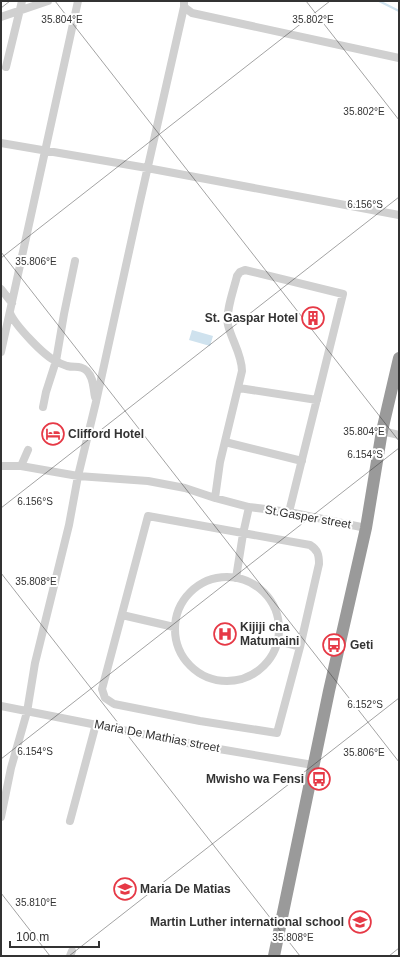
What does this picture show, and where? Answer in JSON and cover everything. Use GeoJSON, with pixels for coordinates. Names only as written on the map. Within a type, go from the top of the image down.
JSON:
{"type":"FeatureCollection","features":[{"type":"Feature","properties":{"kind":"highway"},"geometry":{"type":"LineString","coordinates":[[274,956],[313,765],[366,528],[382,431],[399,358]]}},
{"type":"Feature","properties":{"kind":"street"},"geometry":{"type":"LineString","coordinates":[[6,67],[22,1]]}},
{"type":"Feature","properties":{"kind":"street"},"geometry":{"type":"LineString","coordinates":[[1,17],[48,1]]}},
{"type":"Feature","properties":{"kind":"street"},"geometry":{"type":"LineString","coordinates":[[1,352],[78,1]]}},
{"type":"Feature","properties":{"kind":"street"},"geometry":{"type":"LineString","coordinates":[[184,4],[192,13],[399,58]]}},
{"type":"Feature","properties":{"kind":"street"},"geometry":{"type":"LineString","coordinates":[[1,817],[11,768],[27,712],[35,663],[69,525],[78,476],[96,402],[184,4]]}},
{"type":"Feature","properties":{"kind":"street"},"geometry":{"type":"LineString","coordinates":[[1,144],[45,150],[147,168],[399,215]]}},
{"type":"Feature","properties":{"kind":"street"},"geometry":{"type":"LineString","coordinates":[[43,407],[56,361],[64,314],[76,261]]}},
{"type":"Feature","properties":{"kind":"street"},"geometry":{"type":"LineString","coordinates":[[215,498],[218,470],[239,388],[242,366],[228,320],[237,276],[240,272],[245,270],[343,294],[289,512]]}},
{"type":"Feature","properties":{"kind":"street"},"geometry":{"type":"LineString","coordinates":[[1,289],[12,303]]}},
{"type":"Feature","properties":{"kind":"street"},"geometry":{"type":"LineString","coordinates":[[10,313],[37,346],[56,361],[67,366],[81,367],[87,370],[92,379],[96,402]]}},
{"type":"Feature","properties":{"kind":"street"},"geometry":{"type":"LineString","coordinates":[[239,388],[317,400]]}},
{"type":"Feature","properties":{"kind":"street"},"geometry":{"type":"LineString","coordinates":[[382,431],[399,435]]}},
{"type":"Feature","properties":{"kind":"street"},"geometry":{"type":"LineString","coordinates":[[225,442],[302,461]]}},
{"type":"Feature","properties":{"kind":"street"},"geometry":{"type":"LineString","coordinates":[[21,466],[28,450]]}},
{"type":"Feature","properties":{"kind":"street","name":"St.Gasper street"},"geometry":{"type":"LineString","coordinates":[[1,466],[21,466],[78,476],[148,481],[184,488],[249,507],[289,512],[366,528]]}},
{"type":"Feature","properties":{"kind":"street"},"geometry":{"type":"LineString","coordinates":[[236,578],[249,507]]}},
{"type":"Feature","properties":{"kind":"street"},"geometry":{"type":"LineString","coordinates":[[148,516],[310,545],[316,549],[319,555],[319,564],[300,646],[277,733],[200,721],[114,704],[105,698],[102,689],[122,615],[148,516]]}},
{"type":"Feature","properties":{"kind":"street"},"geometry":{"type":"LineString","coordinates":[[218,578],[236,578],[248,581],[258,587],[267,596],[274,606],[278,617],[279,629],[278,641],[264,666],[253,674],[240,680],[226,682],[212,680],[199,674],[188,666],[180,654],[175,641],[174,627],[178,610],[188,594],[202,583],[218,578]]}},
{"type":"Feature","properties":{"kind":"street"},"geometry":{"type":"LineString","coordinates":[[122,615],[174,627]]}},
{"type":"Feature","properties":{"kind":"street"},"geometry":{"type":"LineString","coordinates":[[278,641],[300,646]]}},
{"type":"Feature","properties":{"kind":"street","name":"Maria De Mathias street"},"geometry":{"type":"LineString","coordinates":[[1,706],[198,745],[313,765]]}},
{"type":"Feature","properties":{"kind":"street"},"geometry":{"type":"LineString","coordinates":[[70,821],[96,724]]}},
{"type":"Feature","properties":{"kind":"water"},"geometry":{"type":"Polygon","coordinates":[[[192,330],[213,336],[210,346],[189,340],[192,330]]]}},
{"type":"Feature","properties":{"kind":"waterway"},"geometry":{"type":"LineString","coordinates":[[379,1],[399,11]]}},
{"type":"Feature","properties":{"kind":"place","name":"St. Gaspar Hotel"},"geometry":{"type":"Point","coordinates":[313,318]}},
{"type":"Feature","properties":{"kind":"place","name":"Clifford Hotel"},"geometry":{"type":"Point","coordinates":[53,434]}},
{"type":"Feature","properties":{"kind":"place","name":"Kijiji cha Matumaini"},"geometry":{"type":"Point","coordinates":[225,634]}},
{"type":"Feature","properties":{"kind":"place","name":"Geti"},"geometry":{"type":"Point","coordinates":[334,645]}},
{"type":"Feature","properties":{"kind":"place","name":"Mwisho wa Fensi"},"geometry":{"type":"Point","coordinates":[319,779]}},
{"type":"Feature","properties":{"kind":"place","name":"Maria De Matias"},"geometry":{"type":"Point","coordinates":[125,889]}},
{"type":"Feature","properties":{"kind":"place","name":"Martin Luther international school"},"geometry":{"type":"Point","coordinates":[360,922]}}]}
